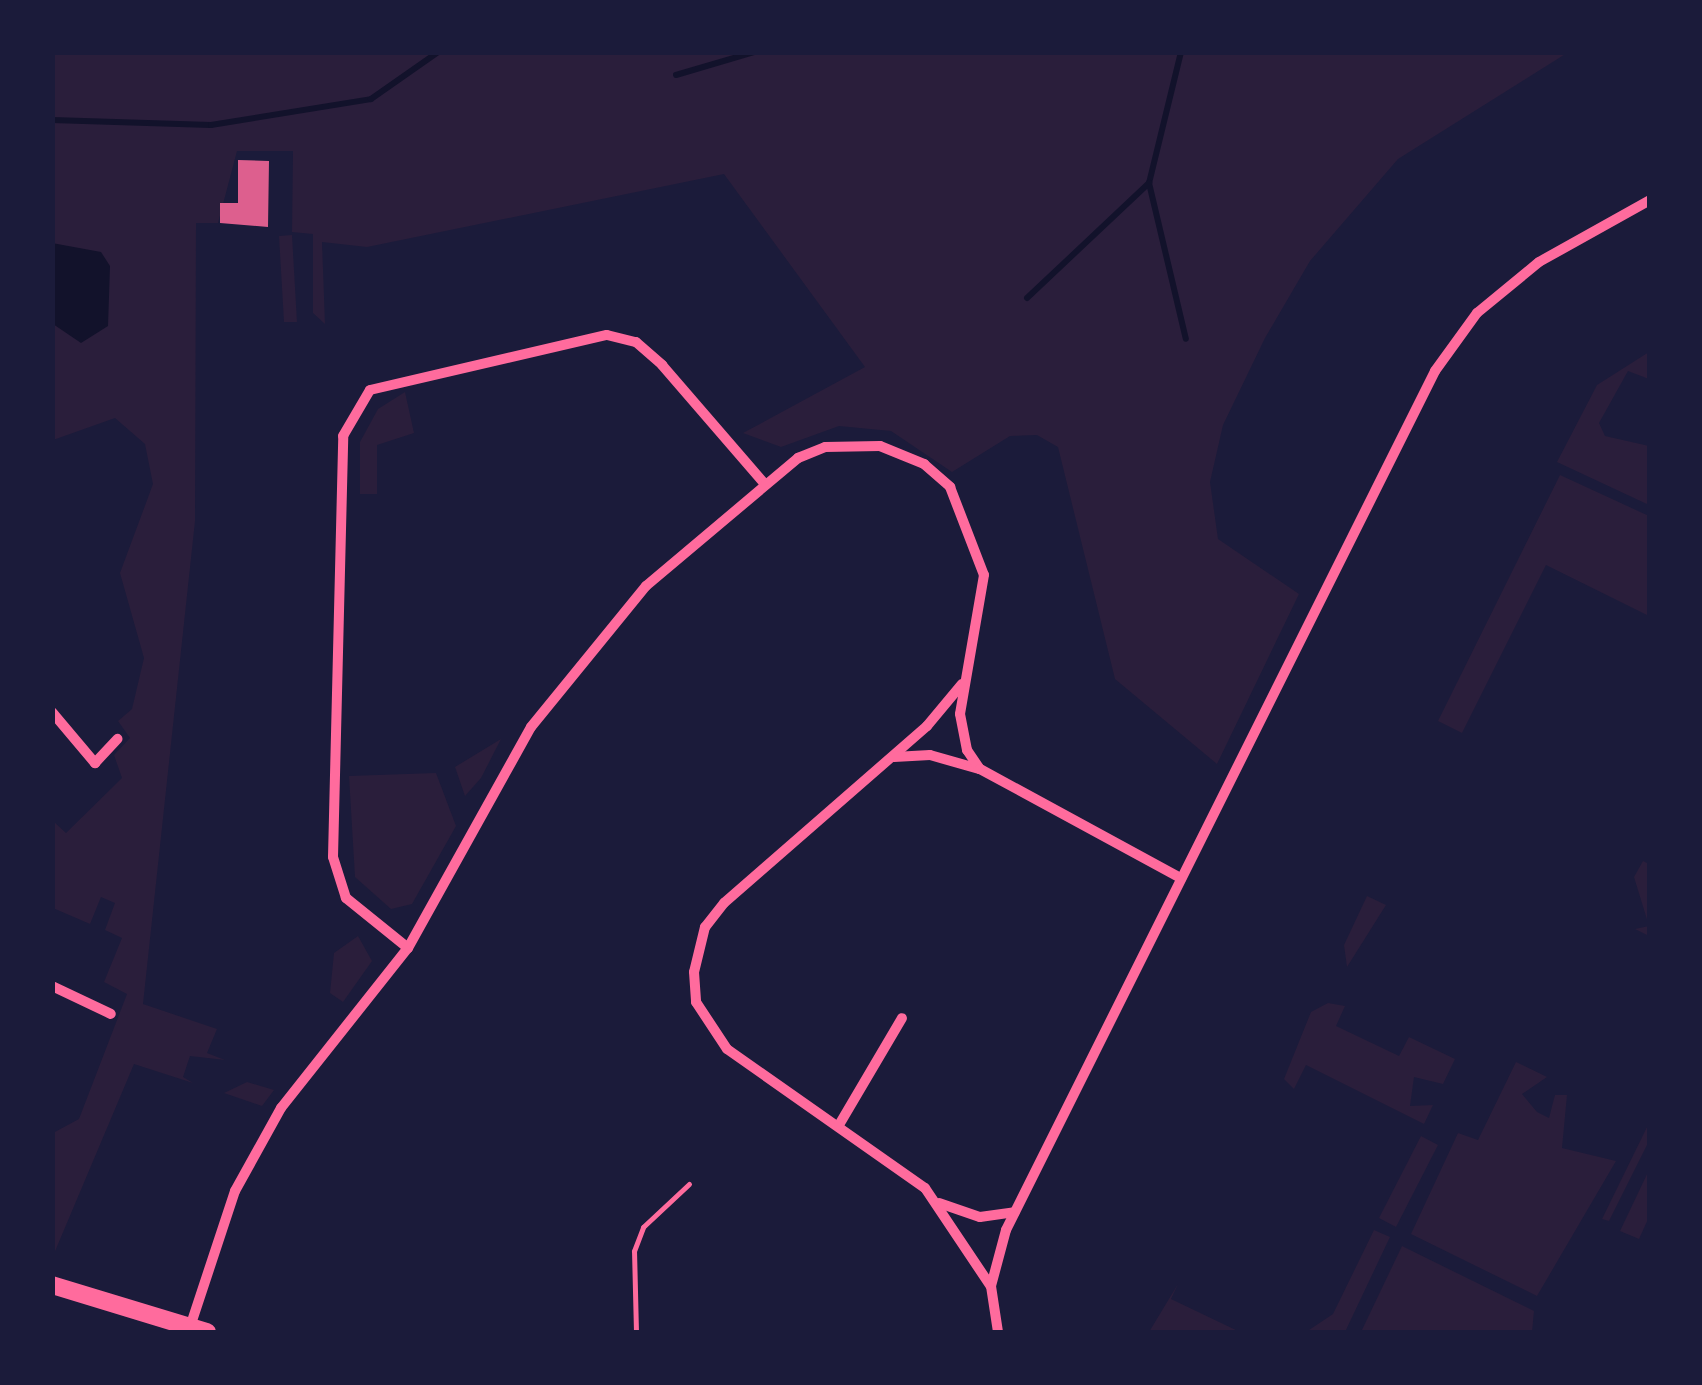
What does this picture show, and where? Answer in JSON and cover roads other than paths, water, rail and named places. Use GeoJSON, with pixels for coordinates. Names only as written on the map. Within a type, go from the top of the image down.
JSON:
{"type":"FeatureCollection","features":[{"type":"Feature","properties":{"kind":"main road"},"geometry":{"type":"LineString","coordinates":[[52,1285],[199,1330]]}},
{"type":"Feature","properties":{"kind":"street"},"geometry":{"type":"LineString","coordinates":[[991,1286],[1016,1212],[1435,371],[1477,313],[1539,262],[1650,200]]}},
{"type":"Feature","properties":{"kind":"street"},"geometry":{"type":"LineString","coordinates":[[408,948],[346,898],[334,856],[342,436],[370,390],[607,335],[636,342],[662,365],[764,483]]}},
{"type":"Feature","properties":{"kind":"street"},"geometry":{"type":"LineString","coordinates":[[199,1330],[236,1192],[273,1122],[408,948],[501,775],[566,678],[646,586],[798,458],[852,444],[904,453],[940,477],[969,518],[984,575],[964,682],[962,732],[980,770]]}},
{"type":"Feature","properties":{"kind":"street"},"geometry":{"type":"LineString","coordinates":[[964,682],[891,758],[724,902],[705,926],[694,972],[696,1002],[727,1049],[838,1125],[939,1203],[980,1217],[1016,1212]]}},
{"type":"Feature","properties":{"kind":"street"},"geometry":{"type":"LineString","coordinates":[[52,712],[94,764],[117,738]]}},
{"type":"Feature","properties":{"kind":"street"},"geometry":{"type":"LineString","coordinates":[[891,758],[930,755],[980,770],[1181,878]]}},
{"type":"Feature","properties":{"kind":"street"},"geometry":{"type":"LineString","coordinates":[[52,986],[111,1014]]}},
{"type":"Feature","properties":{"kind":"street"},"geometry":{"type":"LineString","coordinates":[[838,1125],[902,1018]]}},
{"type":"Feature","properties":{"kind":"street"},"geometry":{"type":"LineString","coordinates":[[939,1203],[991,1286],[998,1332]]}},
{"type":"Feature","properties":{"kind":"lane"},"geometry":{"type":"LineString","coordinates":[[636,1332],[634,1251],[644,1227],[689,1184]]}},
{"type":"Feature","properties":{"kind":"waterway"},"geometry":{"type":"LineString","coordinates":[[52,120],[211,125],[371,99],[438,52]]}},
{"type":"Feature","properties":{"kind":"waterway"},"geometry":{"type":"LineString","coordinates":[[676,75],[754,52]]}},
{"type":"Feature","properties":{"kind":"waterway"},"geometry":{"type":"LineString","coordinates":[[1181,52],[1149,183],[1186,339]]}},
{"type":"Feature","properties":{"kind":"waterway"},"geometry":{"type":"LineString","coordinates":[[1027,298],[1149,183]]}}]}
